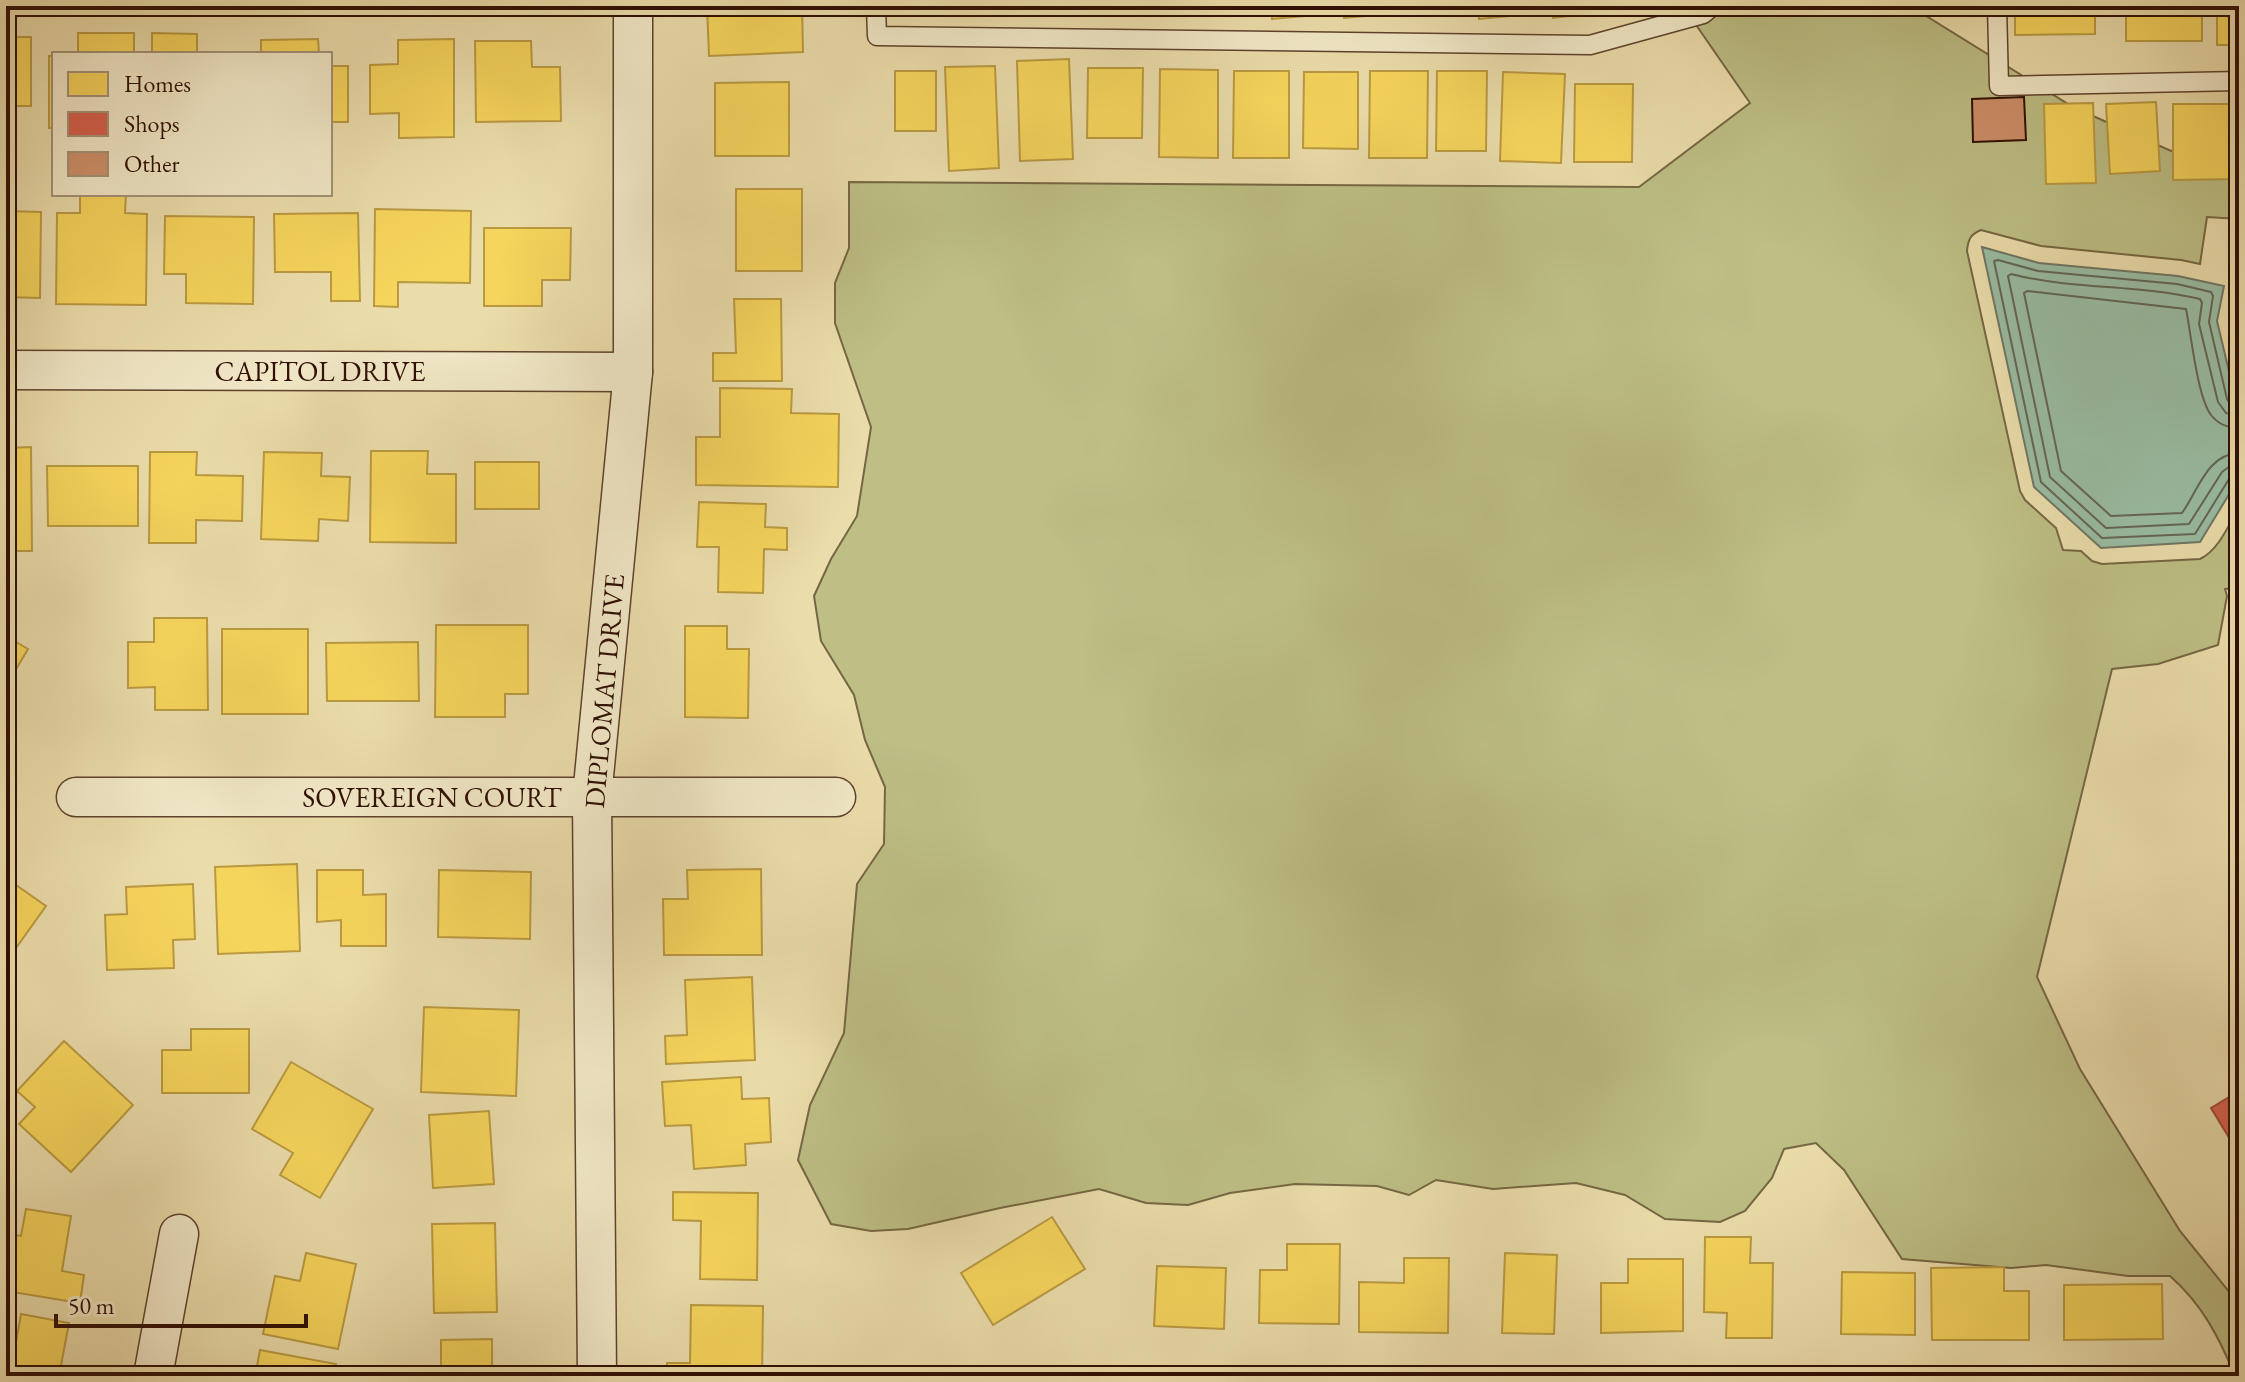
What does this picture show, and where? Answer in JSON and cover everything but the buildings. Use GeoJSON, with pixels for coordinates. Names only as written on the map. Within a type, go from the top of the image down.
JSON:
{"type":"FeatureCollection","features":[{"type":"Feature","properties":{"kind":"street","name":"DIPLOMAT DRIVE"},"geometry":{"type":"LineString","coordinates":[[597,1376],[592,797],[633,372],[633,6]]}},
{"type":"Feature","properties":{"kind":"street","name":"CAPITOL DRIVE"},"geometry":{"type":"LineString","coordinates":[[6,370],[633,372]]}},
{"type":"Feature","properties":{"kind":"street","name":"SOVEREIGN COURT"},"geometry":{"type":"LineString","coordinates":[[76,797],[836,797]]}},
{"type":"Feature","properties":{"kind":"street"},"geometry":{"type":"LineString","coordinates":[[153,1376],[179,1234]]}},
{"type":"Feature","properties":{"kind":"lane"},"geometry":{"type":"LineString","coordinates":[[876,6],[877,36],[1590,45],[1704,9]]}},
{"type":"Feature","properties":{"kind":"lane"},"geometry":{"type":"LineString","coordinates":[[1997,6],[1999,86],[2239,81]]}},
{"type":"Feature","properties":{"kind":"shaded area"},"geometry":{"type":"Polygon","coordinates":[[[1683,6],[1910,6],[2073,107],[2171,151],[2239,134],[2239,219],[2207,217],[2200,264],[2041,246],[1981,230],[1971,238],[1967,251],[2020,491],[2025,500],[2056,528],[2063,550],[2081,551],[2092,561],[2102,564],[2200,559],[2218,543],[2239,507],[2239,588],[2225,589],[2227,596],[2218,645],[2158,664],[2112,669],[2037,977],[2080,1069],[2180,1231],[2239,1304],[2239,1376],[2235,1376],[2216,1335],[2200,1310],[2170,1276],[2128,1276],[2046,1265],[2011,1268],[1902,1259],[1844,1170],[1816,1143],[1784,1149],[1772,1178],[1745,1211],[1720,1222],[1665,1219],[1625,1195],[1576,1183],[1493,1189],[1436,1180],[1409,1195],[1377,1186],[1295,1184],[1230,1193],[1188,1205],[1146,1203],[1099,1189],[908,1229],[871,1231],[831,1224],[798,1160],[810,1105],[844,1033],[857,884],[884,844],[885,787],[865,740],[854,695],[821,641],[814,596],[831,559],[857,516],[871,427],[835,323],[835,283],[849,248],[849,182],[1639,187],[1750,103],[1683,6]]]}},
{"type":"Feature","properties":{"kind":"water"},"geometry":{"type":"Polygon","coordinates":[[[1982,247],[2039,263],[2178,276],[2224,286],[2217,321],[2239,413],[2239,478],[2200,542],[2101,548],[2034,487],[1982,247]]]}}]}
